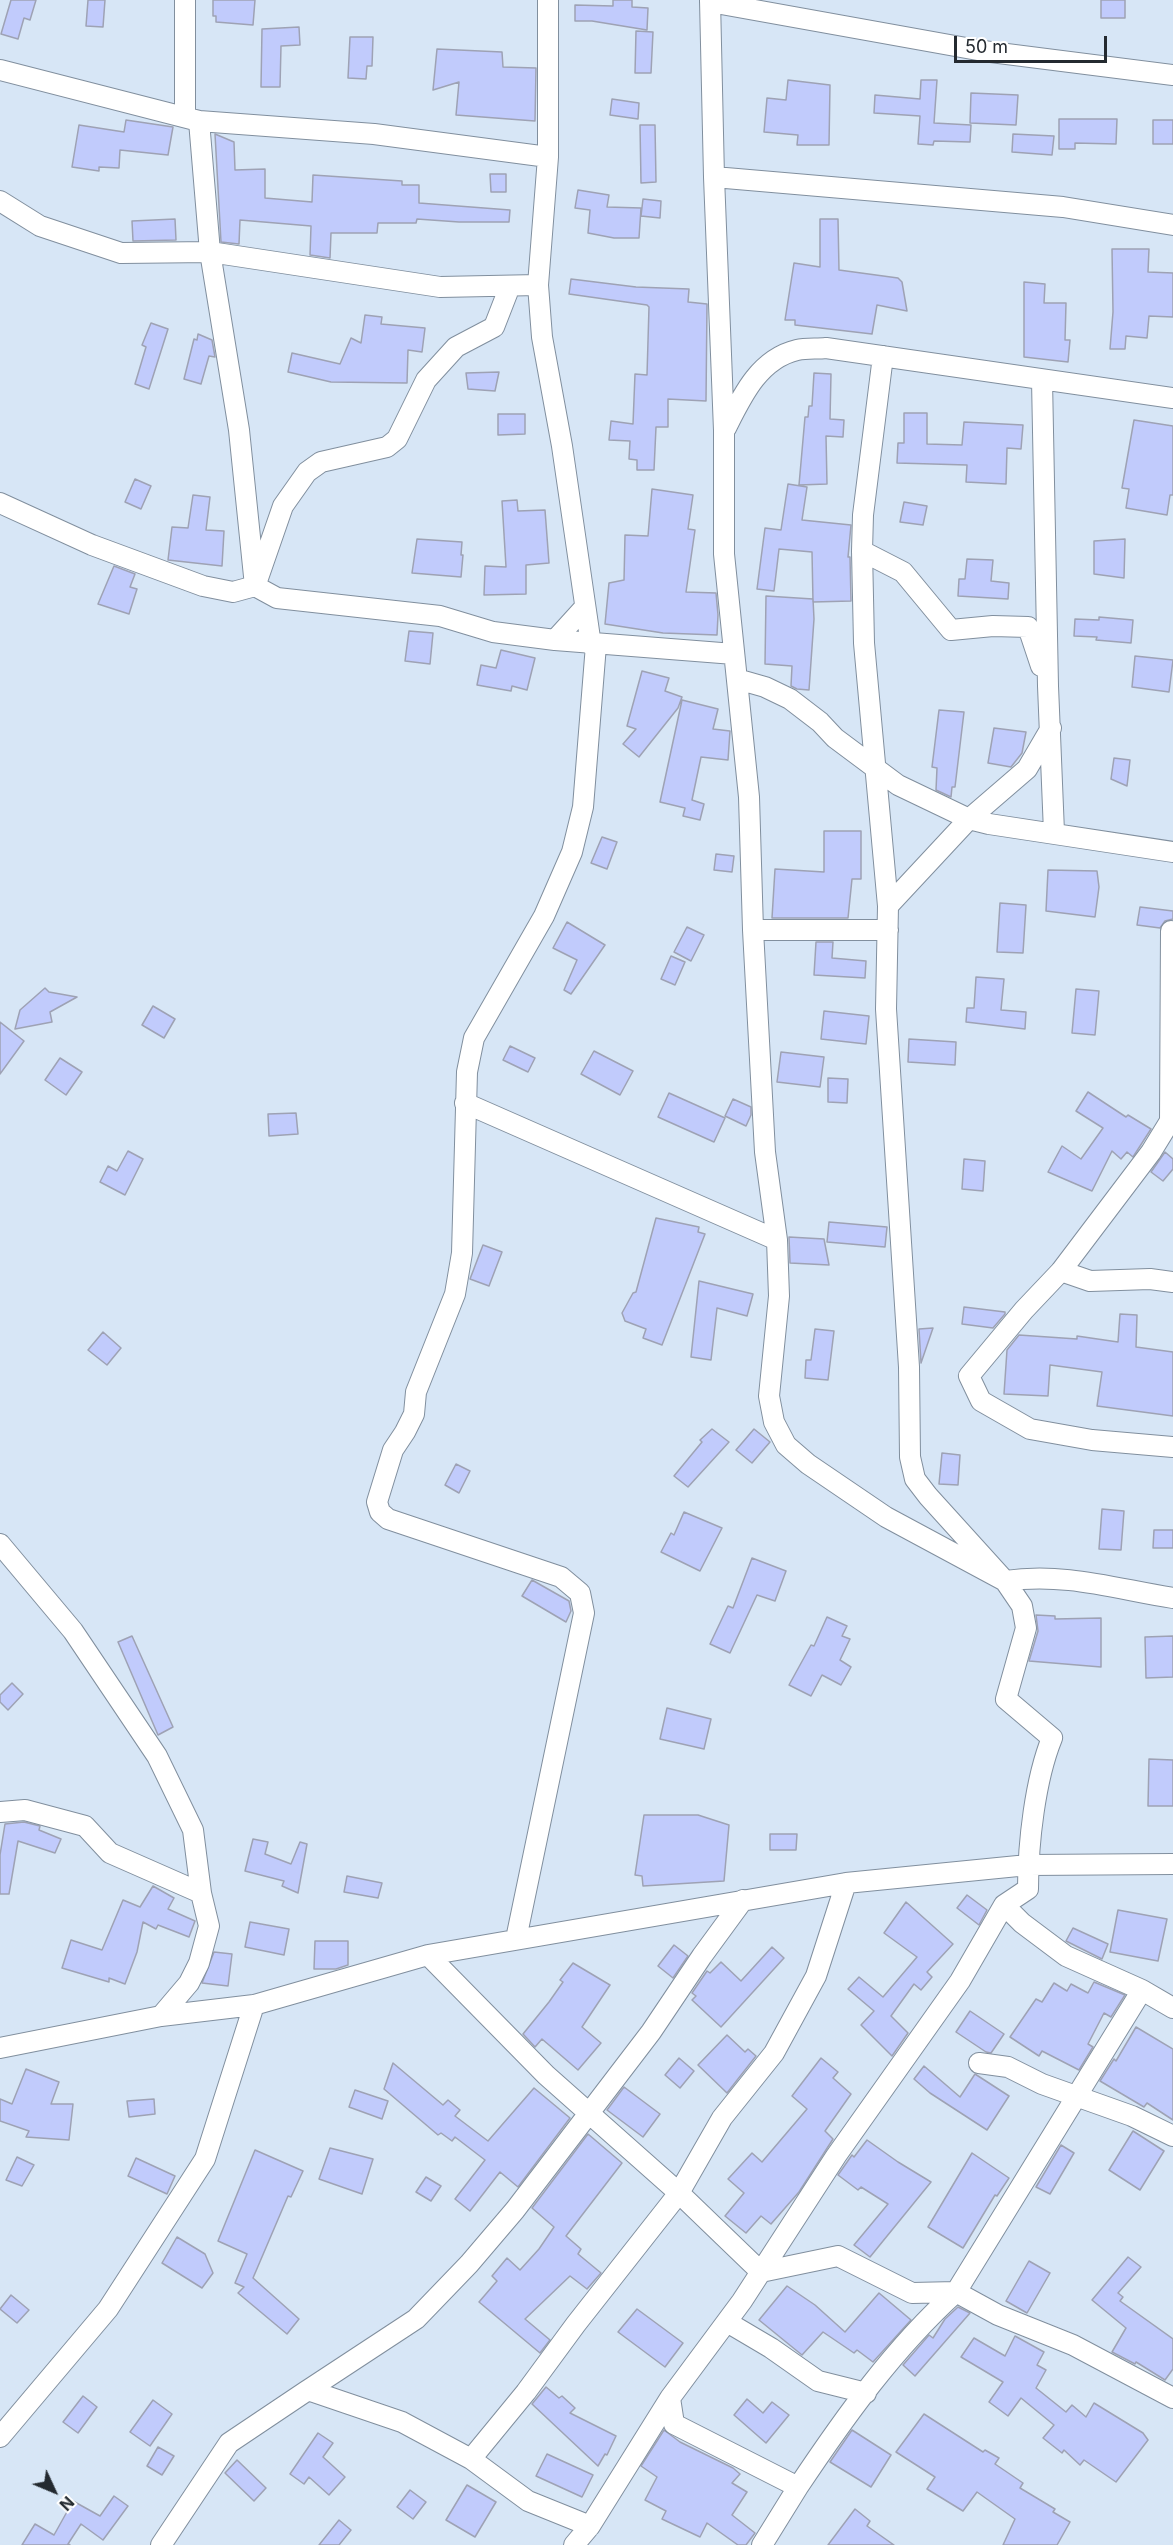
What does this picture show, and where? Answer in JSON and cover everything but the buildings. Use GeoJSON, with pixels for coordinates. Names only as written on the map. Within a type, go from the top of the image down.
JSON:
{"type":"FeatureCollection","features":[{"type":"Feature","properties":{"kind":"street"},"geometry":{"type":"LineString","coordinates":[[184,0],[192,119],[210,252],[239,430],[255,586]]}},
{"type":"Feature","properties":{"kind":"street"},"geometry":{"type":"LineString","coordinates":[[516,1939],[584,1613],[579,1593],[561,1577],[388,1520],[380,1512],[376,1502],[393,1450],[414,1414],[416,1392],[455,1294],[462,1252],[467,1072],[474,1038],[544,916],[572,852],[583,807],[593,645],[585,607],[562,446],[542,337],[538,285],[549,157],[548,0]]}},
{"type":"Feature","properties":{"kind":"street"},"geometry":{"type":"LineString","coordinates":[[1173,75],[983,51],[710,1],[724,430],[724,554],[749,797],[753,930],[765,1152],[777,1240],[779,1296],[769,1396],[774,1422],[786,1445],[808,1464],[886,1517],[1005,1581],[1021,1578],[1076,1579],[1173,1598]]}},
{"type":"Feature","properties":{"kind":"street"},"geometry":{"type":"LineString","coordinates":[[0,70],[192,119],[374,134],[549,157]]}},
{"type":"Feature","properties":{"kind":"street"},"geometry":{"type":"LineString","coordinates":[[714,177],[1063,207],[1173,225]]}},
{"type":"Feature","properties":{"kind":"street"},"geometry":{"type":"LineString","coordinates":[[0,201],[40,226],[121,252],[210,252],[440,287],[538,285]]}},
{"type":"Feature","properties":{"kind":"street"},"geometry":{"type":"LineString","coordinates":[[255,586],[283,506],[307,472],[321,462],[387,447],[397,439],[426,380],[456,347],[494,327],[510,286]]}},
{"type":"Feature","properties":{"kind":"street"},"geometry":{"type":"LineString","coordinates":[[724,430],[746,389],[766,365],[796,350],[826,348],[1173,398]]}},
{"type":"Feature","properties":{"kind":"street"},"geometry":{"type":"LineString","coordinates":[[574,2545],[590,2526],[670,2398],[727,2322],[836,2156],[960,1981],[1004,1905],[1028,1889],[1028,1865],[1042,1763],[1052,1738],[1006,1699],[1026,1628],[1022,1606],[1005,1581],[915,1479],[910,1457],[909,1367],[886,1009],[888,906],[864,643],[863,515],[883,356]]}},
{"type":"Feature","properties":{"kind":"street"},"geometry":{"type":"LineString","coordinates":[[1042,380],[1048,686],[1054,832]]}},
{"type":"Feature","properties":{"kind":"street"},"geometry":{"type":"LineString","coordinates":[[0,503],[92,545],[203,586],[233,592],[255,586],[277,598],[440,616],[493,632],[593,645],[734,654]]}},
{"type":"Feature","properties":{"kind":"street"},"geometry":{"type":"LineString","coordinates":[[863,515],[886,562]]}},
{"type":"Feature","properties":{"kind":"street"},"geometry":{"type":"LineString","coordinates":[[862,551],[903,572],[951,630],[993,626],[1028,627],[1048,686]]}},
{"type":"Feature","properties":{"kind":"street"},"geometry":{"type":"LineString","coordinates":[[555,640],[585,607]]}},
{"type":"Feature","properties":{"kind":"street"},"geometry":{"type":"LineString","coordinates":[[737,679],[765,687],[789,699],[874,769],[898,785],[969,819],[1173,852]]}},
{"type":"Feature","properties":{"kind":"street"},"geometry":{"type":"LineString","coordinates":[[888,906],[969,819],[1027,769],[1051,728]]}},
{"type":"Feature","properties":{"kind":"street"},"geometry":{"type":"LineString","coordinates":[[753,930],[888,930]]}},
{"type":"Feature","properties":{"kind":"street"},"geometry":{"type":"LineString","coordinates":[[1171,931],[1170,1126],[1061,1271],[1024,1310],[969,1376],[981,1401],[1030,1429],[1092,1440],[1173,1447]]}},
{"type":"Feature","properties":{"kind":"street"},"geometry":{"type":"LineString","coordinates":[[465,1103],[777,1240]]}},
{"type":"Feature","properties":{"kind":"street"},"geometry":{"type":"LineString","coordinates":[[1061,1271],[1090,1281],[1150,1279],[1173,1282]]}},
{"type":"Feature","properties":{"kind":"street"},"geometry":{"type":"LineString","coordinates":[[0,1544],[73,1631],[157,1756],[193,1830],[201,1893],[209,1926],[199,1963],[189,1983],[161,2016]]}},
{"type":"Feature","properties":{"kind":"street"},"geometry":{"type":"LineString","coordinates":[[0,1812],[26,1810],[85,1826],[110,1853],[201,1893]]}},
{"type":"Feature","properties":{"kind":"street"},"geometry":{"type":"LineString","coordinates":[[0,2048],[161,2016],[254,2005],[428,1955],[846,1883],[1028,1865],[1173,1864]]}},
{"type":"Feature","properties":{"kind":"street"},"geometry":{"type":"LineString","coordinates":[[471,2459],[526,2392],[576,2324],[679,2193],[722,2118],[774,2053],[816,1976],[846,1883]]}},
{"type":"Feature","properties":{"kind":"street"},"geometry":{"type":"LineString","coordinates":[[160,2545],[229,2443],[416,2319],[470,2264],[515,2211],[651,2032],[743,1900]]}},
{"type":"Feature","properties":{"kind":"street"},"geometry":{"type":"LineString","coordinates":[[1004,1905],[1022,1923],[1066,1956],[1142,1990],[1173,2008]]}},
{"type":"Feature","properties":{"kind":"street"},"geometry":{"type":"LineString","coordinates":[[428,1955],[546,2075],[679,2193],[761,2272]]}},
{"type":"Feature","properties":{"kind":"street"},"geometry":{"type":"LineString","coordinates":[[762,2545],[798,2487],[866,2393],[924,2322],[956,2292],[1142,1990]]}},
{"type":"Feature","properties":{"kind":"street"},"geometry":{"type":"LineString","coordinates":[[0,2437],[108,2309],[206,2159],[254,2005]]}},
{"type":"Feature","properties":{"kind":"street"},"geometry":{"type":"LineString","coordinates":[[979,2063],[1008,2067],[1042,2084],[1132,2116],[1173,2136]]}},
{"type":"Feature","properties":{"kind":"street"},"geometry":{"type":"LineString","coordinates":[[761,2272],[838,2256],[912,2293],[956,2292],[998,2315],[1073,2345],[1173,2398]]}},
{"type":"Feature","properties":{"kind":"street"},"geometry":{"type":"LineString","coordinates":[[727,2322],[771,2348],[818,2381],[866,2393]]}},
{"type":"Feature","properties":{"kind":"street"},"geometry":{"type":"LineString","coordinates":[[309,2390],[402,2422],[471,2459],[528,2501],[590,2526]]}},
{"type":"Feature","properties":{"kind":"street"},"geometry":{"type":"LineString","coordinates":[[670,2398],[674,2424],[798,2487]]}}]}
